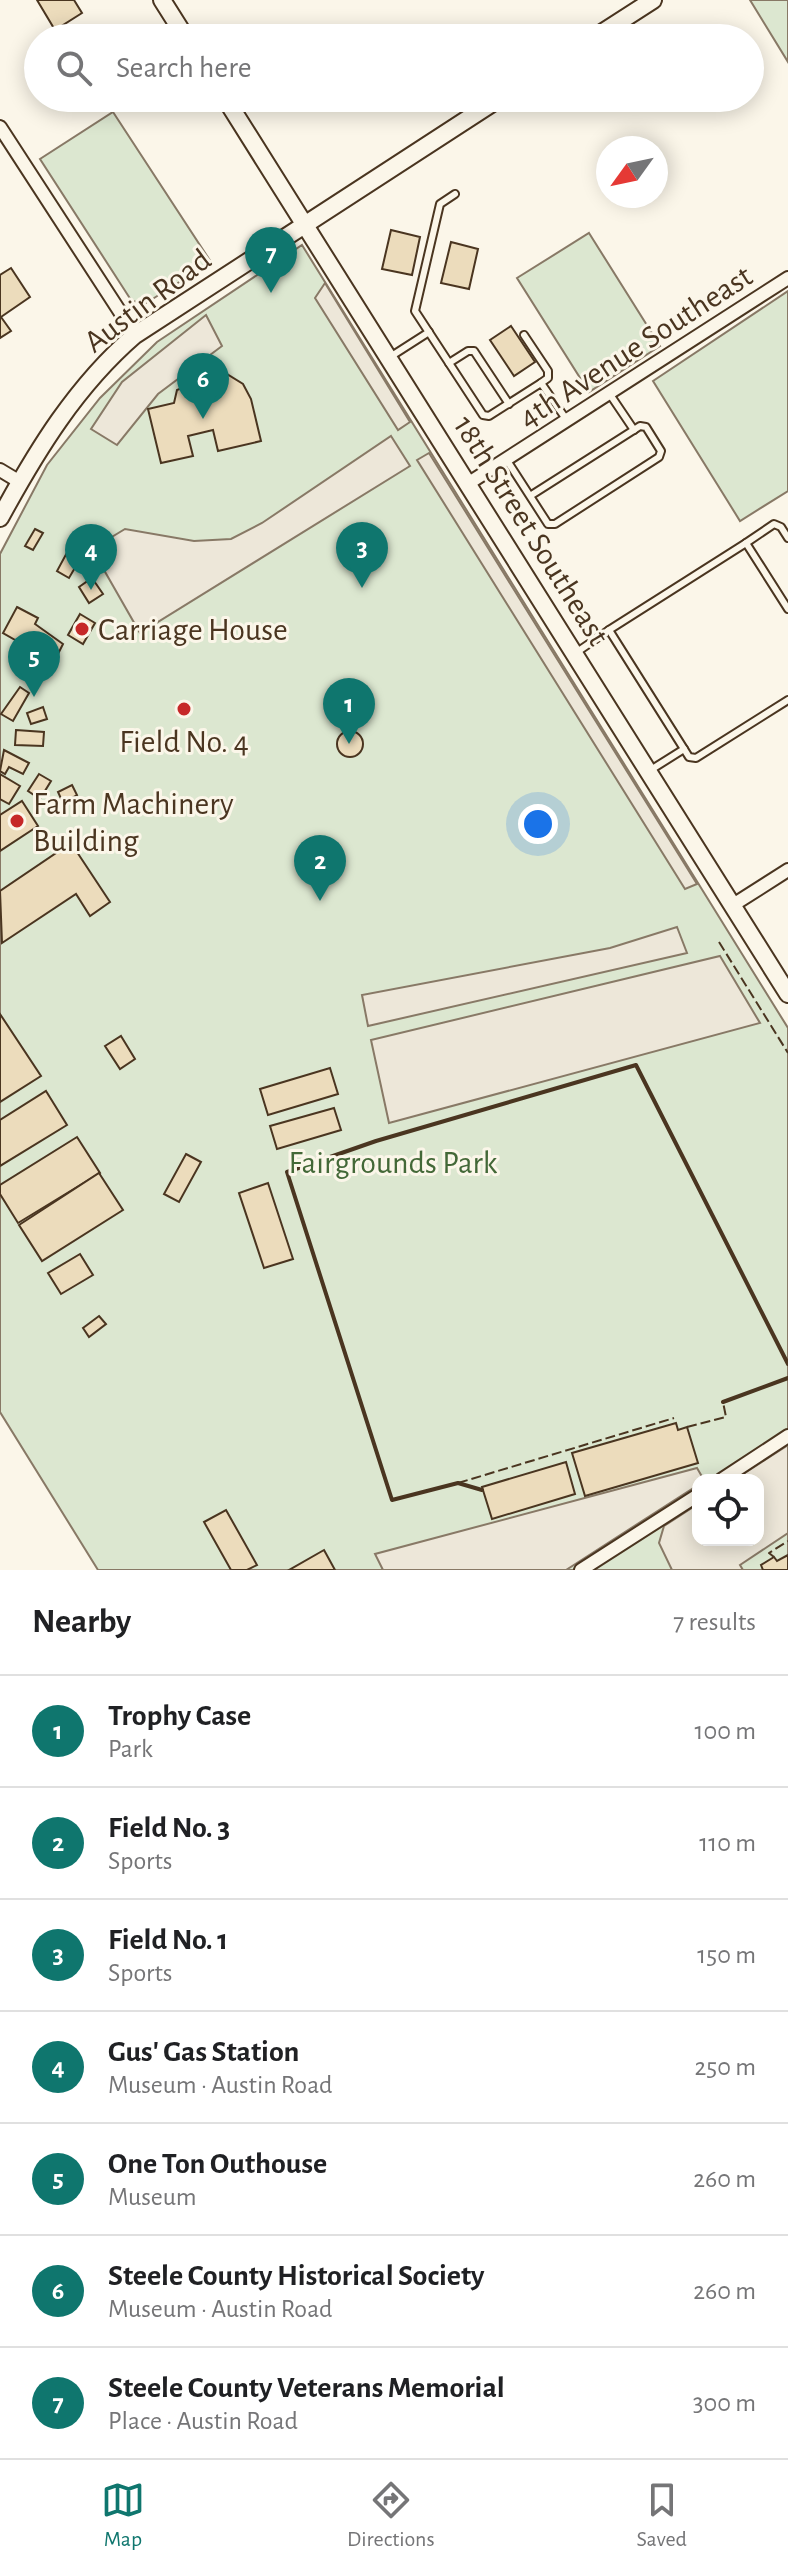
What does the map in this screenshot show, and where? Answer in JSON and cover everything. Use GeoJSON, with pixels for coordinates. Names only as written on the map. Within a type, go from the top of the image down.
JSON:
{"type":"FeatureCollection","features":[{"type":"Feature","properties":{"kind":"street"},"geometry":{"type":"LineString","coordinates":[[162,0],[177,24]]}},
{"type":"Feature","properties":{"kind":"street"},"geometry":{"type":"LineString","coordinates":[[616,24],[653,0]]}},
{"type":"Feature","properties":{"kind":"street","name":"18th Street Southeast"},"geometry":{"type":"LineString","coordinates":[[234,112],[307,223],[788,994]]}},
{"type":"Feature","properties":{"kind":"street","name":"Austin Road"},"geometry":{"type":"LineString","coordinates":[[0,518],[69,404],[135,335],[478,112]]}},
{"type":"Feature","properties":{"kind":"street"},"geometry":{"type":"LineString","coordinates":[[0,127],[135,335]]}},
{"type":"Feature","properties":{"kind":"street","name":"4th Avenue Southeast"},"geometry":{"type":"LineString","coordinates":[[469,483],[788,278]]}},
{"type":"Feature","properties":{"kind":"street"},"geometry":{"type":"LineString","coordinates":[[0,470],[20,482]]}},
{"type":"Feature","properties":{"kind":"street"},"geometry":{"type":"LineString","coordinates":[[733,905],[788,870]]}},
{"type":"Feature","properties":{"kind":"street"},"geometry":{"type":"LineString","coordinates":[[730,1474],[788,1436]]}},
{"type":"Feature","properties":{"kind":"street"},"geometry":{"type":"LineString","coordinates":[[581,1570],[692,1499]]}},
{"type":"Feature","properties":{"kind":"lane"},"geometry":{"type":"LineString","coordinates":[[455,194],[440,204],[415,311],[483,415],[489,416],[548,378],[548,371],[524,335]]}},
{"type":"Feature","properties":{"kind":"lane"},"geometry":{"type":"LineString","coordinates":[[390,357],[429,332]]}},
{"type":"Feature","properties":{"kind":"lane"},"geometry":{"type":"LineString","coordinates":[[449,363],[468,351],[474,351],[509,404]]}},
{"type":"Feature","properties":{"kind":"lane"},"geometry":{"type":"LineString","coordinates":[[541,383],[566,420]]}},
{"type":"Feature","properties":{"kind":"lane"},"geometry":{"type":"LineString","coordinates":[[609,393],[634,430]]}},
{"type":"Feature","properties":{"kind":"lane"},"geometry":{"type":"LineString","coordinates":[[506,459],[548,524],[555,524],[659,457],[661,451],[646,427],[634,430],[530,496]]}},
{"type":"Feature","properties":{"kind":"lane"},"geometry":{"type":"LineString","coordinates":[[575,652],[774,524],[788,538]]}},
{"type":"Feature","properties":{"kind":"lane"},"geometry":{"type":"LineString","coordinates":[[746,543],[788,609]]}},
{"type":"Feature","properties":{"kind":"lane"},"geometry":{"type":"LineString","coordinates":[[609,630],[689,757],[696,758],[788,700]]}},
{"type":"Feature","properties":{"kind":"lane"},"geometry":{"type":"LineString","coordinates":[[649,771],[684,749]]}},
{"type":"Feature","properties":{"kind":"green space"},"geometry":{"type":"Polygon","coordinates":[[[750,0],[788,0],[788,62],[750,0]]]}},
{"type":"Feature","properties":{"kind":"green space"},"geometry":{"type":"Polygon","coordinates":[[[113,112],[211,262],[143,305],[131,300],[40,159],[113,112]]]}},
{"type":"Feature","properties":{"kind":"green space"},"geometry":{"type":"Polygon","coordinates":[[[589,233],[660,346],[589,392],[517,278],[589,233]]]}},
{"type":"Feature","properties":{"kind":"green space","name":"Fairgrounds Park"},"geometry":{"type":"Polygon","coordinates":[[[302,245],[788,1028],[788,1570],[98,1570],[0,1412],[0,554],[47,465],[100,398],[157,342],[302,245]]]}},
{"type":"Feature","properties":{"kind":"green space"},"geometry":{"type":"Polygon","coordinates":[[[788,291],[788,491],[740,521],[653,381],[788,291]]]}},
{"type":"Feature","properties":{"kind":"shaded area"},"geometry":{"type":"Polygon","coordinates":[[[325,283],[410,422],[398,430],[315,298],[325,283]]]}},
{"type":"Feature","properties":{"kind":"shaded area"},"geometry":{"type":"Polygon","coordinates":[[[206,315],[222,346],[158,394],[117,445],[91,429],[122,382],[206,315]]]}},
{"type":"Feature","properties":{"kind":"shaded area"},"geometry":{"type":"Polygon","coordinates":[[[391,436],[410,466],[140,633],[92,549],[125,529],[194,541],[231,539],[262,523],[391,436]]]}},
{"type":"Feature","properties":{"kind":"shaded area"},"geometry":{"type":"Polygon","coordinates":[[[429,453],[697,884],[685,889],[417,460],[429,453]]]}},
{"type":"Feature","properties":{"kind":"shaded area"},"geometry":{"type":"Polygon","coordinates":[[[677,927],[687,953],[368,1026],[362,995],[610,948],[677,927]]]}},
{"type":"Feature","properties":{"kind":"shaded area"},"geometry":{"type":"Polygon","coordinates":[[[720,956],[760,1023],[389,1123],[371,1040],[720,956]]]}},
{"type":"Feature","properties":{"kind":"shaded area"},"geometry":{"type":"Polygon","coordinates":[[[788,1445],[788,1533],[740,1565],[743,1570],[672,1570],[659,1543],[664,1526],[692,1508],[692,1546],[764,1546],[764,1474],[743,1474],[788,1445]]]}},
{"type":"Feature","properties":{"kind":"shaded area"},"geometry":{"type":"Polygon","coordinates":[[[697,1468],[700,1474],[692,1474],[692,1489],[566,1570],[383,1570],[375,1554],[697,1468]]]}},
{"type":"Feature","properties":{"kind":"building"},"geometry":{"type":"Polygon","coordinates":[[[37,0],[74,0],[82,13],[65,24],[51,24],[37,0]]]}},
{"type":"Feature","properties":{"kind":"building"},"geometry":{"type":"Polygon","coordinates":[[[391,230],[420,237],[412,275],[382,269],[391,230]]]}},
{"type":"Feature","properties":{"kind":"building"},"geometry":{"type":"Polygon","coordinates":[[[451,242],[478,249],[469,289],[441,283],[451,242]]]}},
{"type":"Feature","properties":{"kind":"building"},"geometry":{"type":"Polygon","coordinates":[[[11,268],[30,297],[1,317],[11,331],[0,338],[0,275],[11,268]]]}},
{"type":"Feature","properties":{"kind":"building"},"geometry":{"type":"Polygon","coordinates":[[[511,326],[535,362],[514,376],[490,340],[511,326]]]}},
{"type":"Feature","properties":{"kind":"building"},"geometry":{"type":"Polygon","coordinates":[[[201,370],[222,371],[243,384],[251,399],[261,441],[218,451],[213,430],[188,436],[193,456],[161,463],[148,409],[174,403],[177,390],[192,384],[191,379],[202,376],[201,370]]]}},
{"type":"Feature","properties":{"kind":"building"},"geometry":{"type":"Polygon","coordinates":[[[35,529],[43,533],[33,550],[25,546],[35,529]]]}},
{"type":"Feature","properties":{"kind":"building"},"geometry":{"type":"Polygon","coordinates":[[[70,547],[83,554],[69,578],[57,571],[70,547]]]}},
{"type":"Feature","properties":{"kind":"building"},"geometry":{"type":"Polygon","coordinates":[[[92,578],[103,594],[89,603],[79,587],[92,578]]]}},
{"type":"Feature","properties":{"kind":"building"},"geometry":{"type":"Polygon","coordinates":[[[17,607],[38,618],[35,624],[63,644],[57,656],[27,640],[24,645],[3,633],[17,607]]]}},
{"type":"Feature","properties":{"kind":"building","name":"Carriage House"},"geometry":{"type":"Polygon","coordinates":[[[80,614],[95,623],[83,644],[68,635],[80,614]]]}},
{"type":"Feature","properties":{"kind":"building"},"geometry":{"type":"Polygon","coordinates":[[[20,687],[29,693],[13,721],[1,714],[20,687]]]}},
{"type":"Feature","properties":{"kind":"building"},"geometry":{"type":"Polygon","coordinates":[[[43,707],[47,719],[31,724],[27,713],[43,707]]]}},
{"type":"Feature","properties":{"kind":"building"},"geometry":{"type":"Polygon","coordinates":[[[16,730],[44,732],[43,746],[15,745],[16,730]]]}},
{"type":"Feature","properties":{"kind":"building"},"geometry":{"type":"Polygon","coordinates":[[[350,731],[359,735],[363,744],[359,753],[350,757],[341,753],[337,744],[341,735],[350,731]]]}},
{"type":"Feature","properties":{"kind":"building"},"geometry":{"type":"Polygon","coordinates":[[[4,750],[29,763],[23,774],[9,767],[5,774],[0,771],[4,750]]]}},
{"type":"Feature","properties":{"kind":"building"},"geometry":{"type":"Polygon","coordinates":[[[0,774],[20,786],[9,804],[0,799],[0,774]]]}},
{"type":"Feature","properties":{"kind":"building"},"geometry":{"type":"Polygon","coordinates":[[[39,774],[51,781],[40,799],[28,791],[39,774]]]}},
{"type":"Feature","properties":{"kind":"building"},"geometry":{"type":"Polygon","coordinates":[[[72,785],[77,795],[63,803],[58,792],[72,785]]]}},
{"type":"Feature","properties":{"kind":"building","name":"Farm Machinery Building"},"geometry":{"type":"Polygon","coordinates":[[[22,801],[38,826],[0,851],[0,815],[22,801]]]}},
{"type":"Feature","properties":{"kind":"building"},"geometry":{"type":"Polygon","coordinates":[[[71,843],[110,902],[90,916],[76,894],[2,943],[0,891],[71,843]]]}},
{"type":"Feature","properties":{"kind":"building"},"geometry":{"type":"Polygon","coordinates":[[[0,1014],[41,1076],[0,1102],[0,1014]]]}},
{"type":"Feature","properties":{"kind":"building"},"geometry":{"type":"Polygon","coordinates":[[[121,1036],[135,1059],[120,1069],[105,1046],[121,1036]]]}},
{"type":"Feature","properties":{"kind":"building"},"geometry":{"type":"Polygon","coordinates":[[[330,1068],[338,1094],[268,1115],[260,1089],[330,1068]]]}},
{"type":"Feature","properties":{"kind":"building"},"geometry":{"type":"Polygon","coordinates":[[[46,1091],[67,1125],[0,1166],[0,1120],[46,1091]]]}},
{"type":"Feature","properties":{"kind":"building"},"geometry":{"type":"Polygon","coordinates":[[[334,1108],[341,1130],[277,1149],[270,1126],[334,1108]]]}},
{"type":"Feature","properties":{"kind":"building"},"geometry":{"type":"Polygon","coordinates":[[[77,1137],[100,1173],[18,1223],[0,1194],[0,1185],[77,1137]]]}},
{"type":"Feature","properties":{"kind":"building"},"geometry":{"type":"Polygon","coordinates":[[[186,1154],[201,1162],[179,1202],[164,1194],[186,1154]]]}},
{"type":"Feature","properties":{"kind":"building"},"geometry":{"type":"Polygon","coordinates":[[[99,1173],[123,1210],[42,1261],[19,1225],[99,1173]]]}},
{"type":"Feature","properties":{"kind":"building"},"geometry":{"type":"Polygon","coordinates":[[[268,1183],[293,1259],[264,1268],[239,1193],[268,1183]]]}},
{"type":"Feature","properties":{"kind":"building"},"geometry":{"type":"Polygon","coordinates":[[[80,1254],[93,1275],[61,1294],[48,1273],[80,1254]]]}},
{"type":"Feature","properties":{"kind":"building"},"geometry":{"type":"Polygon","coordinates":[[[99,1316],[106,1324],[89,1337],[83,1328],[99,1316]]]}},
{"type":"Feature","properties":{"kind":"building"},"geometry":{"type":"Polygon","coordinates":[[[676,1423],[678,1430],[687,1427],[698,1463],[585,1496],[572,1453],[676,1423]]]}},
{"type":"Feature","properties":{"kind":"building"},"geometry":{"type":"Polygon","coordinates":[[[566,1462],[575,1494],[492,1519],[482,1487],[566,1462]]]}},
{"type":"Feature","properties":{"kind":"building"},"geometry":{"type":"Polygon","coordinates":[[[226,1510],[257,1565],[247,1570],[231,1570],[204,1522],[226,1510]]]}},
{"type":"Feature","properties":{"kind":"building"},"geometry":{"type":"Polygon","coordinates":[[[324,1550],[335,1570],[289,1570],[324,1550]]]}},
{"type":"Feature","properties":{"kind":"building"},"geometry":{"type":"Polygon","coordinates":[[[788,1555],[788,1570],[763,1570],[761,1565],[774,1557],[777,1561],[788,1555]]]}},
{"type":"Feature","properties":{"kind":"fence"},"geometry":{"type":"LineString","coordinates":[[719,942],[788,1053]]}},
{"type":"Feature","properties":{"kind":"fence"},"geometry":{"type":"LineString","coordinates":[[687,1427],[726,1417],[723,1402]]}},
{"type":"Feature","properties":{"kind":"fence"},"geometry":{"type":"LineString","coordinates":[[458,1483],[674,1418]]}},
{"type":"Feature","properties":{"kind":"fence"},"geometry":{"type":"LineString","coordinates":[[774,1557],[769,1553],[788,1541]]}},
{"type":"Feature","properties":{"kind":"wall"},"geometry":{"type":"LineString","coordinates":[[482,1490],[458,1483],[392,1500],[287,1172],[376,1141],[636,1065],[788,1364]]}},
{"type":"Feature","properties":{"kind":"wall"},"geometry":{"type":"LineString","coordinates":[[723,1402],[788,1378]]}},
{"type":"Feature","properties":{"kind":"place","name":"Steele County Veterans Memorial"},"geometry":{"type":"Point","coordinates":[271,293]}},
{"type":"Feature","properties":{"kind":"place","name":"Steele County Historical Society"},"geometry":{"type":"Point","coordinates":[203,419]}},
{"type":"Feature","properties":{"kind":"place","name":"Field No. 1"},"geometry":{"type":"Point","coordinates":[362,588]}},
{"type":"Feature","properties":{"kind":"place","name":"Gus' Gas Station"},"geometry":{"type":"Point","coordinates":[91,590]}},
{"type":"Feature","properties":{"kind":"place","name":"Carriage House"},"geometry":{"type":"Point","coordinates":[82,629]}},
{"type":"Feature","properties":{"kind":"place","name":"One Ton Outhouse"},"geometry":{"type":"Point","coordinates":[34,697]}},
{"type":"Feature","properties":{"kind":"place","name":"Field No. 4"},"geometry":{"type":"Point","coordinates":[184,709]}},
{"type":"Feature","properties":{"kind":"place","name":"Trophy Case"},"geometry":{"type":"Point","coordinates":[349,744]}},
{"type":"Feature","properties":{"kind":"place","name":"Farm Machinery Building"},"geometry":{"type":"Point","coordinates":[17,821]}},
{"type":"Feature","properties":{"kind":"place","name":"Field No. 3"},"geometry":{"type":"Point","coordinates":[320,901]}}]}
